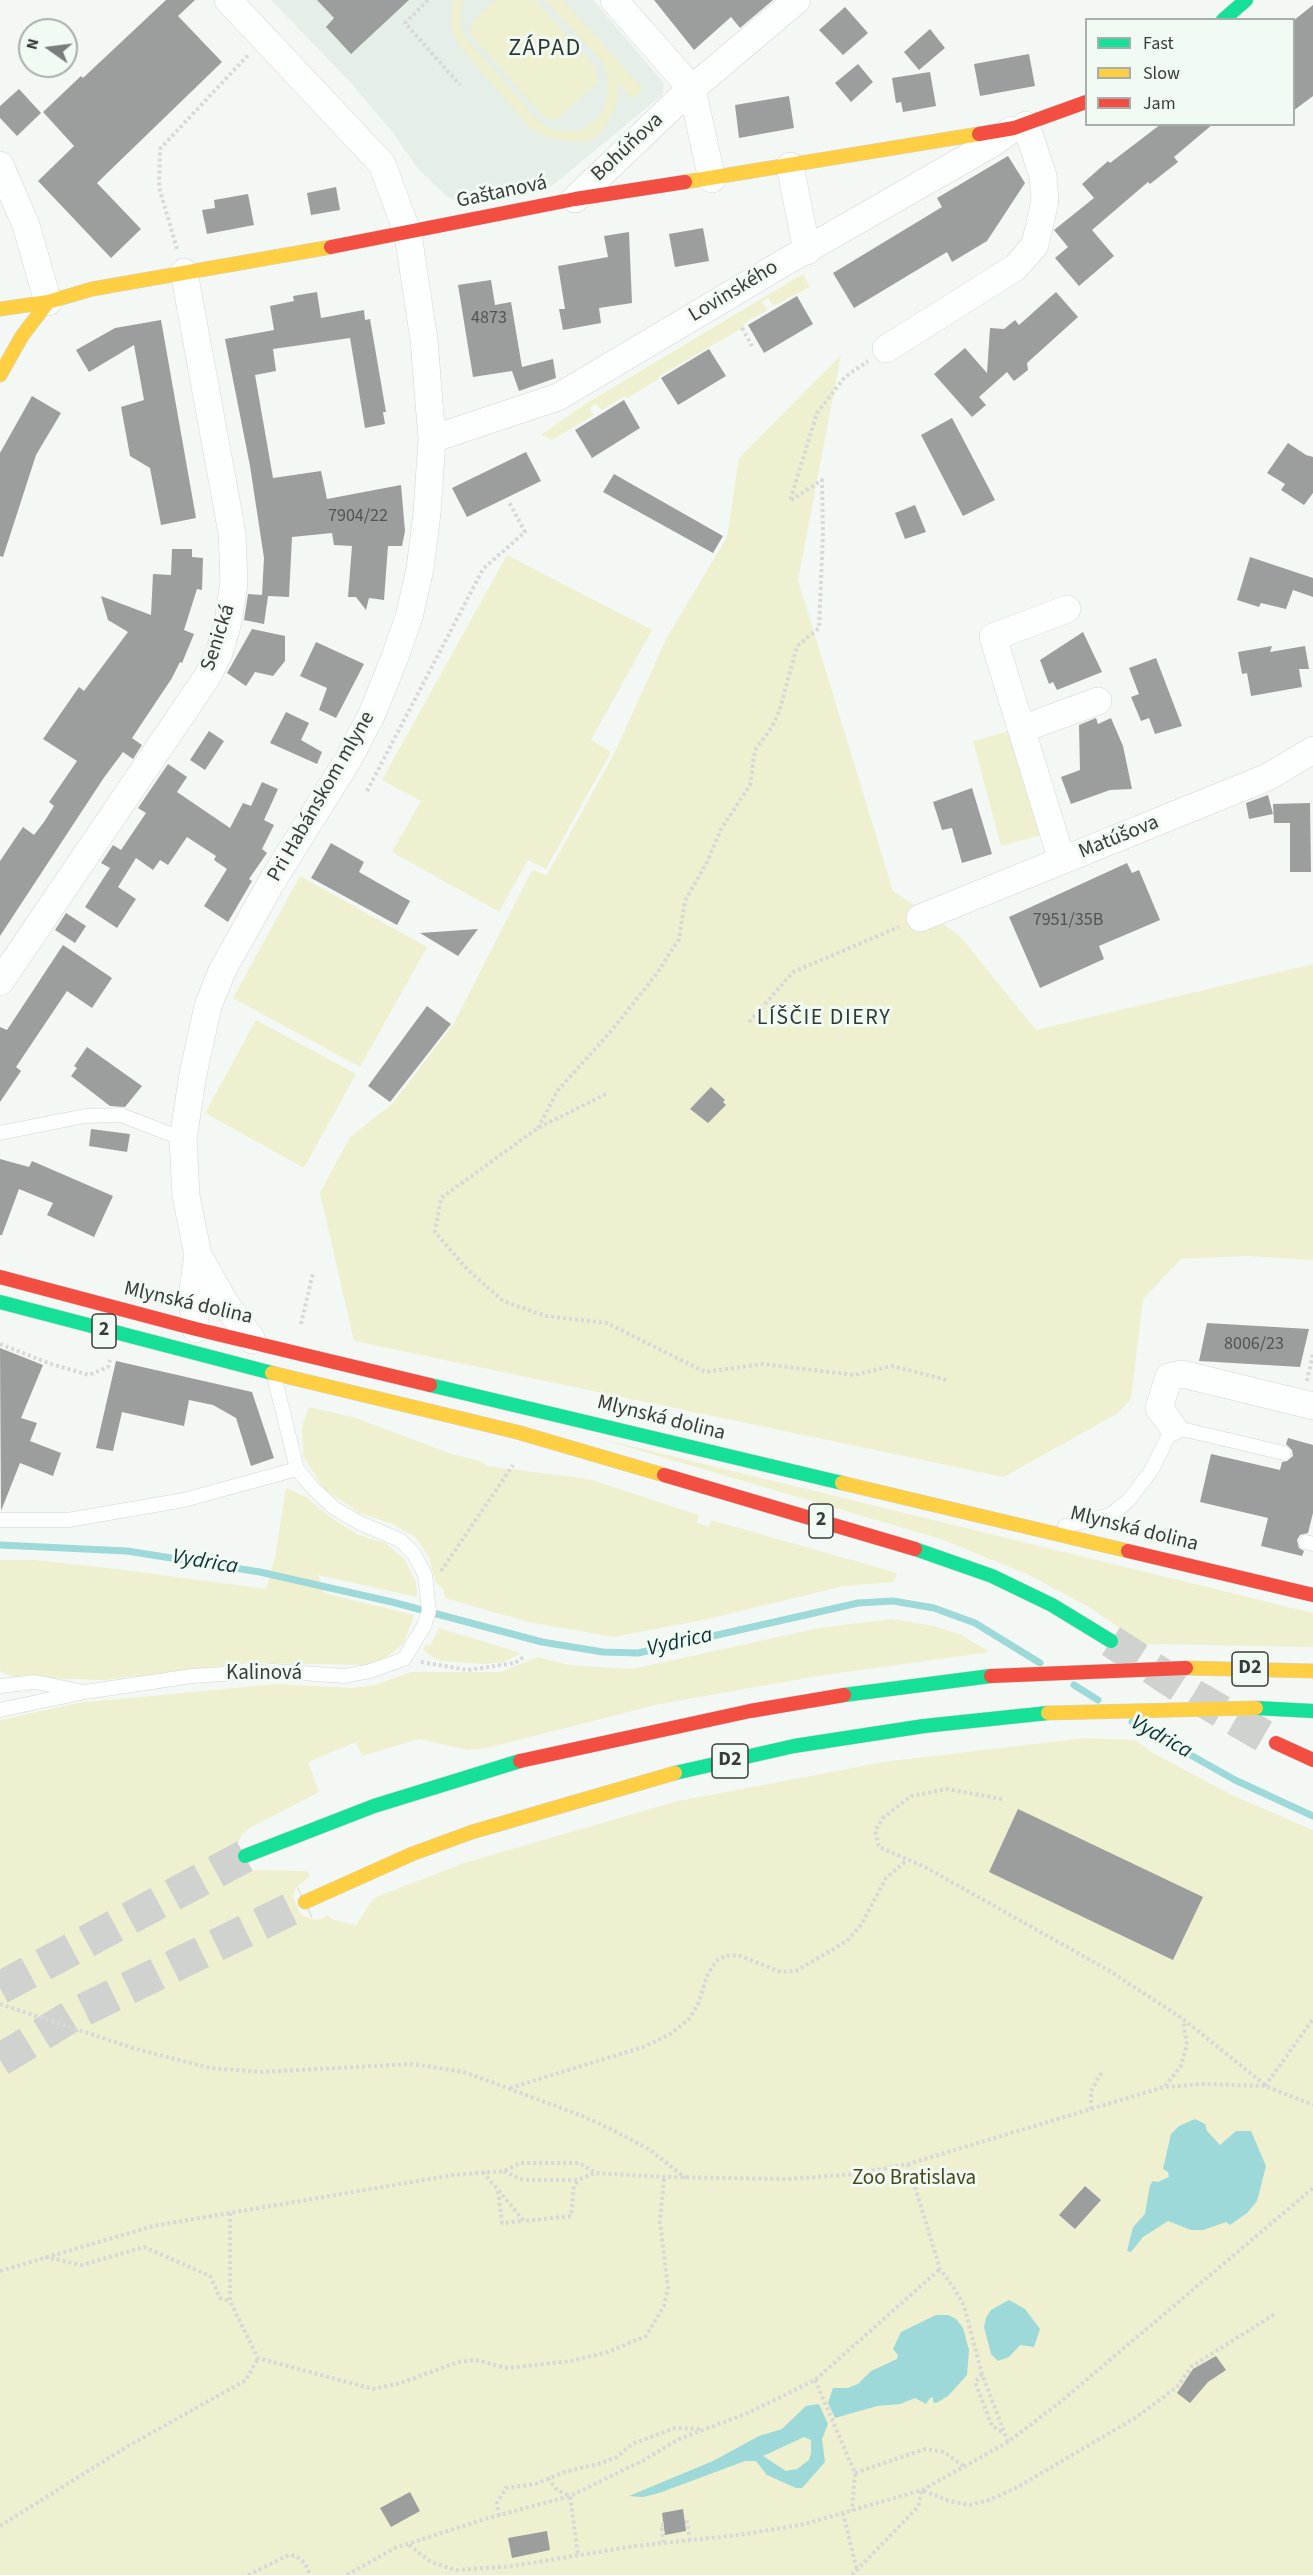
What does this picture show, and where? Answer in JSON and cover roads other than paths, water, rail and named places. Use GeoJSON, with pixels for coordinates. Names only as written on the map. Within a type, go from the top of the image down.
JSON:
{"type":"FeatureCollection","features":[{"type":"Feature","properties":{"kind":"main road"},"geometry":{"type":"LineString","coordinates":[[1225,18],[1246,0]]}},
{"type":"Feature","properties":{"kind":"main road","name":"Lovinského"},"geometry":{"type":"LineString","coordinates":[[1020,126],[1085,102]]}},
{"type":"Feature","properties":{"kind":"main road","name":"Gaštanová"},"geometry":{"type":"LineString","coordinates":[[0,309],[48,302],[92,289],[184,272],[408,234],[575,199],[712,179],[1020,126]]}},
{"type":"Feature","properties":{"kind":"main road"},"geometry":{"type":"LineString","coordinates":[[0,375],[22,336],[48,302]]}},
{"type":"Feature","properties":{"kind":"main road","name":"Mlynská dolina"},"geometry":{"type":"LineString","coordinates":[[0,1277],[196,1329],[252,1340],[829,1481],[1038,1528],[1250,1582],[1313,1595]]}},
{"type":"Feature","properties":{"kind":"main road","name":"2"},"geometry":{"type":"LineString","coordinates":[[0,1302],[209,1357],[517,1432],[925,1551],[992,1576],[1052,1605],[1111,1641]]}},
{"type":"Feature","properties":{"kind":"main road"},"geometry":{"type":"LineString","coordinates":[[196,1329],[209,1357]]}},
{"type":"Feature","properties":{"kind":"main road"},"geometry":{"type":"LineString","coordinates":[[252,1340],[273,1371]]}},
{"type":"Feature","properties":{"kind":"main road","name":"D2"},"geometry":{"type":"LineString","coordinates":[[245,1856],[374,1806],[528,1759],[750,1711],[868,1691],[992,1676],[1186,1668],[1313,1671]]}},
{"type":"Feature","properties":{"kind":"main road","name":"D2"},"geometry":{"type":"LineString","coordinates":[[305,1902],[412,1854],[472,1832],[646,1780],[794,1746],[924,1726],[1048,1713],[1256,1708],[1313,1711]]}},
{"type":"Feature","properties":{"kind":"main road"},"geometry":{"type":"LineString","coordinates":[[1276,1743],[1313,1760]]}},
{"type":"Feature","properties":{"kind":"street","name":"Pri Habánskom mlyne"},"geometry":{"type":"LineString","coordinates":[[228,0],[382,164],[408,234],[423,340],[432,439],[420,569],[395,657],[372,714],[348,760],[271,883],[222,971],[208,1006],[183,1139],[186,1196],[198,1255],[225,1303],[252,1340]]}},
{"type":"Feature","properties":{"kind":"street"},"geometry":{"type":"LineString","coordinates":[[614,0],[687,94],[712,179]]}},
{"type":"Feature","properties":{"kind":"street","name":"Bohúňova"},"geometry":{"type":"LineString","coordinates":[[575,199],[687,94],[797,0]]}},
{"type":"Feature","properties":{"kind":"street"},"geometry":{"type":"LineString","coordinates":[[886,349],[1016,267],[1035,245],[1045,201],[1043,176],[1020,126]]}},
{"type":"Feature","properties":{"kind":"street","name":"Lovinského"},"geometry":{"type":"LineString","coordinates":[[432,439],[558,397],[1020,126]]}},
{"type":"Feature","properties":{"kind":"street"},"geometry":{"type":"LineString","coordinates":[[0,165],[26,225],[48,302]]}},
{"type":"Feature","properties":{"kind":"street"},"geometry":{"type":"LineString","coordinates":[[790,166],[807,251]]}},
{"type":"Feature","properties":{"kind":"street","name":"Senická"},"geometry":{"type":"LineString","coordinates":[[0,982],[207,677],[219,653],[228,622],[234,583],[232,533],[184,272]]}},
{"type":"Feature","properties":{"kind":"street"},"geometry":{"type":"LineString","coordinates":[[1062,861],[993,637],[1067,609]]}},
{"type":"Feature","properties":{"kind":"street"},"geometry":{"type":"LineString","coordinates":[[1022,729],[1098,701]]}},
{"type":"Feature","properties":{"kind":"street","name":"Matúšova"},"geometry":{"type":"LineString","coordinates":[[920,918],[1268,777],[1313,750]]}},
{"type":"Feature","properties":{"kind":"street","name":"Pri Habánskom mlyne"},"geometry":{"type":"LineString","coordinates":[[196,1329],[192,1297],[198,1255]]}},
{"type":"Feature","properties":{"kind":"street"},"geometry":{"type":"LineString","coordinates":[[1173,1427],[1159,1408],[1168,1377],[1182,1374],[1310,1395]]}},
{"type":"Feature","properties":{"kind":"lane"},"geometry":{"type":"LineString","coordinates":[[0,1133],[85,1116],[121,1115],[183,1139]]}},
{"type":"Feature","properties":{"kind":"lane"},"geometry":{"type":"LineString","coordinates":[[0,1520],[68,1520],[184,1500],[297,1468],[273,1371]]}},
{"type":"Feature","properties":{"kind":"lane"},"geometry":{"type":"LineString","coordinates":[[1038,1528],[1074,1526],[1110,1515],[1128,1501],[1150,1471],[1173,1427],[1284,1453]]}},
{"type":"Feature","properties":{"kind":"lane","name":"Kalinová"},"geometry":{"type":"LineString","coordinates":[[0,1710],[84,1692],[192,1676],[273,1671],[345,1676],[370,1671],[404,1659],[424,1626],[429,1597],[425,1575],[414,1554],[399,1540],[360,1523],[334,1508],[312,1487],[297,1468]]}},
{"type":"Feature","properties":{"kind":"lane"},"geometry":{"type":"LineString","coordinates":[[0,1686],[35,1682],[84,1692]]}},
{"type":"Feature","properties":{"kind":"water"},"geometry":{"type":"Polygon","coordinates":[[[1195,2119],[1205,2124],[1207,2131],[1220,2145],[1236,2131],[1251,2131],[1266,2166],[1257,2201],[1247,2213],[1230,2225],[1226,2222],[1203,2230],[1191,2230],[1168,2221],[1143,2237],[1131,2252],[1127,2251],[1133,2227],[1145,2214],[1150,2185],[1153,2181],[1158,2182],[1169,2177],[1168,2172],[1163,2169],[1171,2134],[1179,2126],[1195,2119]]]}},
{"type":"Feature","properties":{"kind":"water"},"geometry":{"type":"Polygon","coordinates":[[[1009,2300],[1025,2309],[1040,2329],[1034,2347],[1020,2345],[1009,2357],[998,2361],[991,2354],[984,2327],[991,2310],[1009,2300]]]}},
{"type":"Feature","properties":{"kind":"water"},"geometry":{"type":"Polygon","coordinates":[[[936,2315],[948,2315],[956,2319],[963,2328],[969,2350],[967,2375],[948,2396],[936,2403],[933,2402],[933,2397],[926,2404],[915,2398],[900,2404],[877,2406],[835,2418],[828,2403],[833,2388],[848,2388],[858,2384],[871,2371],[897,2359],[898,2355],[893,2349],[901,2332],[936,2315]]]}},
{"type":"Feature","properties":{"kind":"water"},"geometry":{"type":"Polygon","coordinates":[[[819,2404],[828,2424],[822,2439],[825,2462],[802,2488],[796,2488],[767,2475],[756,2461],[745,2461],[659,2493],[643,2497],[629,2496],[713,2461],[759,2436],[782,2429],[806,2406],[819,2404]],[[804,2437],[763,2456],[786,2471],[797,2469],[809,2460],[811,2440],[804,2437]]]}},
{"type":"Feature","properties":{"kind":"waterway","name":"Vydrica"},"geometry":{"type":"LineString","coordinates":[[0,1545],[127,1551],[260,1572],[392,1602],[542,1642],[603,1652],[638,1653],[858,1603],[893,1601],[934,1608],[975,1623],[1040,1663]]}},
{"type":"Feature","properties":{"kind":"waterway","name":"Vydrica"},"geometry":{"type":"LineString","coordinates":[[1074,1685],[1098,1700]]}},
{"type":"Feature","properties":{"kind":"waterway","name":"Vydrica"},"geometry":{"type":"LineString","coordinates":[[1132,1722],[1235,1780],[1313,1816]]}},
{"type":"Feature","properties":{"kind":"tunnel"},"geometry":{"type":"LineString","coordinates":[[1111,1641],[1193,1695],[1276,1743]]}},
{"type":"Feature","properties":{"kind":"tunnel"},"geometry":{"type":"LineString","coordinates":[[0,1988],[245,1856]]}},
{"type":"Feature","properties":{"kind":"tunnel"},"geometry":{"type":"LineString","coordinates":[[0,2060],[73,2015],[305,1902]]}},
{"type":"Feature","properties":{"kind":"district","name":"ZÁPAD"},"geometry":{"type":"Point","coordinates":[545,50]}},
{"type":"Feature","properties":{"kind":"district","name":"LÍŠČIE DIERY"},"geometry":{"type":"Point","coordinates":[824,1019]}},
{"type":"Feature","properties":{"kind":"park label","name":"Zoo Bratislava"},"geometry":{"type":"Point","coordinates":[914,2179]}}]}
